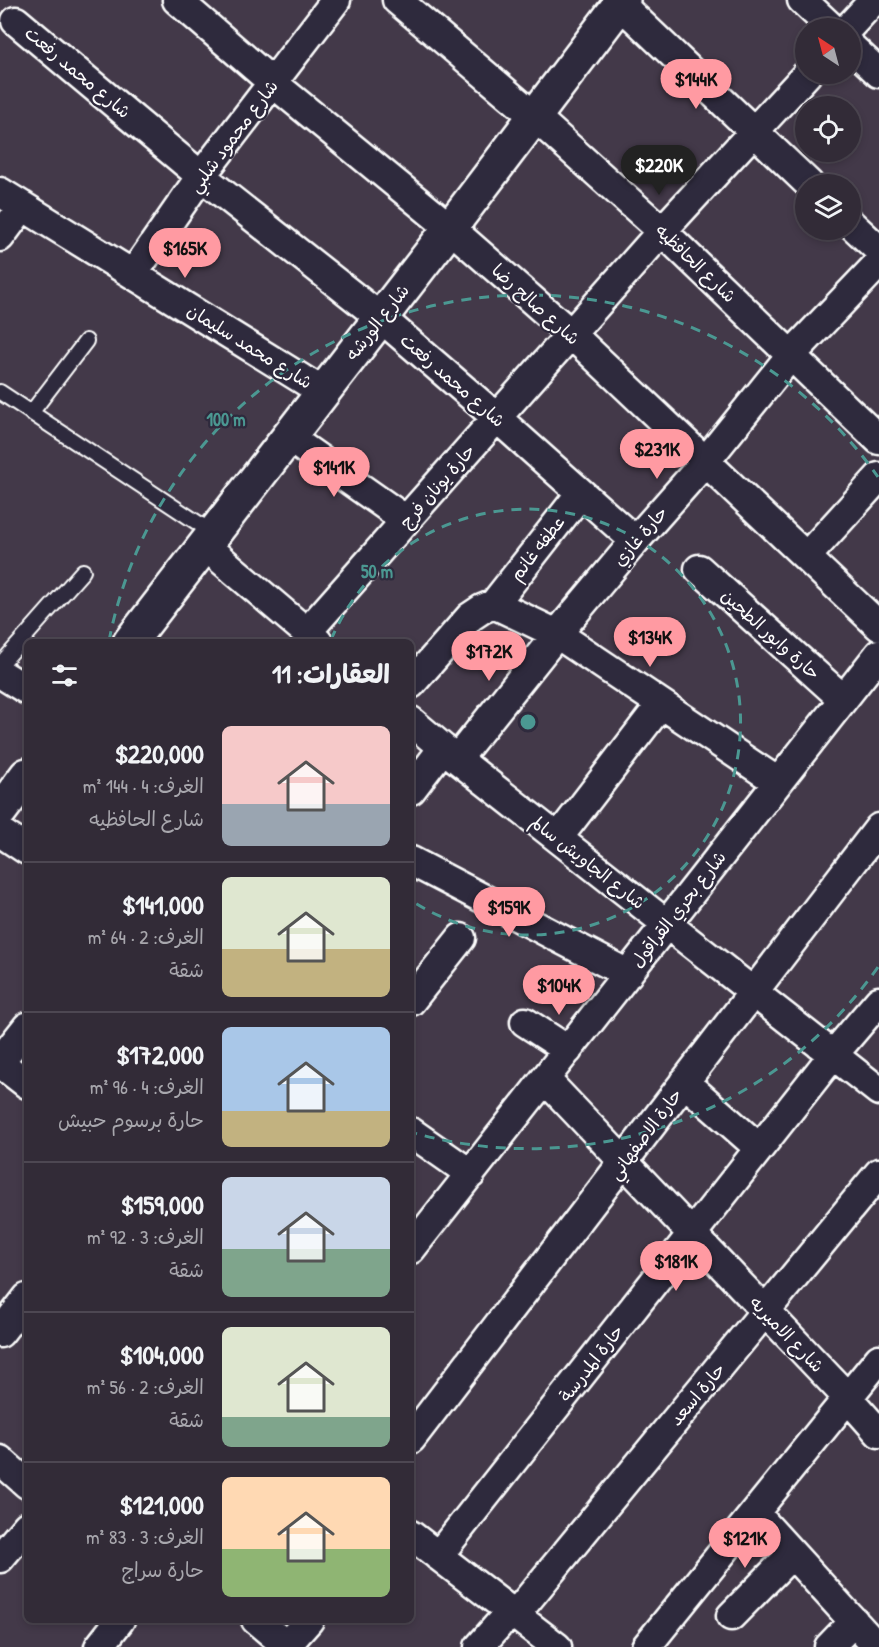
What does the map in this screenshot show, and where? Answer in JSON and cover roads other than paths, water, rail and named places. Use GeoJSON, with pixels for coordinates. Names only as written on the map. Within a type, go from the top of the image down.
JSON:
{"type":"FeatureCollection","features":[{"type":"Feature","properties":{"kind":"street","name":"شارع صالح رضا"},"geometry":{"type":"LineString","coordinates":[[177,0],[450,228],[571,334],[879,626]]}},
{"type":"Feature","properties":{"kind":"street","name":"شارع محمود شلبي"},"geometry":{"type":"LineString","coordinates":[[134,274],[201,176],[336,0]]}},
{"type":"Feature","properties":{"kind":"street","name":"شارع الحافظيه"},"geometry":{"type":"LineString","coordinates":[[397,0],[534,116],[662,231],[879,440]]}},
{"type":"Feature","properties":{"kind":"street"},"geometry":{"type":"LineString","coordinates":[[802,0],[821,18]]}},
{"type":"Feature","properties":{"kind":"street"},"geometry":{"type":"LineString","coordinates":[[857,18],[874,0]]}},
{"type":"Feature","properties":{"kind":"street","name":"شارع الورشه"},"geometry":{"type":"LineString","coordinates":[[132,639],[450,228],[619,1]]}},
{"type":"Feature","properties":{"kind":"street"},"geometry":{"type":"LineString","coordinates":[[619,1],[798,174]]}},
{"type":"Feature","properties":{"kind":"street","name":"شارع محمد رفعت"},"geometry":{"type":"LineString","coordinates":[[16,21],[201,176],[381,318],[497,417],[635,541]]}},
{"type":"Feature","properties":{"kind":"street"},"geometry":{"type":"LineString","coordinates":[[861,56],[879,73]]}},
{"type":"Feature","properties":{"kind":"street","name":"حارة يونان فرج"},"geometry":{"type":"LineString","coordinates":[[312,637],[406,520],[662,231],[798,84]]}},
{"type":"Feature","properties":{"kind":"street"},"geometry":{"type":"LineString","coordinates":[[0,237],[12,199]]}},
{"type":"Feature","properties":{"kind":"street","name":"شارع محمد سليمان"},"geometry":{"type":"LineString","coordinates":[[12,199],[323,392]]}},
{"type":"Feature","properties":{"kind":"street"},"geometry":{"type":"LineString","coordinates":[[861,233],[879,250]]}},
{"type":"Feature","properties":{"kind":"street","name":"حارة غازي"},"geometry":{"type":"LineString","coordinates":[[414,787],[450,753],[557,634],[705,462],[792,355],[879,263]]}},
{"type":"Feature","properties":{"kind":"street"},"geometry":{"type":"LineString","coordinates":[[288,437],[406,520]]}},
{"type":"Feature","properties":{"kind":"street"},"geometry":{"type":"LineString","coordinates":[[807,556],[879,477]]}},
{"type":"Feature","properties":{"kind":"street","name":"عطفه غانم"},"geometry":{"type":"LineString","coordinates":[[494,604],[581,493]]}},
{"type":"Feature","properties":{"kind":"street"},"geometry":{"type":"LineString","coordinates":[[209,539],[312,637]]}},
{"type":"Feature","properties":{"kind":"street","name":"حارة وابور الطحين"},"geometry":{"type":"LineString","coordinates":[[699,569],[843,699]]}},
{"type":"Feature","properties":{"kind":"street"},"geometry":{"type":"LineString","coordinates":[[414,681],[470,616],[494,604],[557,634],[778,782]]}},
{"type":"Feature","properties":{"kind":"street","name":"شارع بحري القراقول"},"geometry":{"type":"LineString","coordinates":[[414,1245],[879,654]]}},
{"type":"Feature","properties":{"kind":"street"},"geometry":{"type":"LineString","coordinates":[[0,673],[24,688]]}},
{"type":"Feature","properties":{"kind":"street"},"geometry":{"type":"LineString","coordinates":[[558,838],[662,704]]}},
{"type":"Feature","properties":{"kind":"street","name":"شارع الجاويش سالم"},"geometry":{"type":"LineString","coordinates":[[414,723],[879,1091]]}},
{"type":"Feature","properties":{"kind":"street"},"geometry":{"type":"LineString","coordinates":[[0,811],[24,779]]}},
{"type":"Feature","properties":{"kind":"street","name":"حارة الاصفهاني"},"geometry":{"type":"LineString","coordinates":[[414,1435],[879,828]]}},
{"type":"Feature","properties":{"kind":"street"},"geometry":{"type":"LineString","coordinates":[[0,832],[24,848]]}},
{"type":"Feature","properties":{"kind":"street"},"geometry":{"type":"LineString","coordinates":[[414,863],[628,974]]}},
{"type":"Feature","properties":{"kind":"street"},"geometry":{"type":"LineString","coordinates":[[414,997],[461,939]]}},
{"type":"Feature","properties":{"kind":"street","name":"حارة المدرسة"},"geometry":{"type":"LineString","coordinates":[[438,1556],[759,1148],[879,1001]]}},
{"type":"Feature","properties":{"kind":"street"},"geometry":{"type":"LineString","coordinates":[[525,1022],[568,1050]]}},
{"type":"Feature","properties":{"kind":"street"},"geometry":{"type":"LineString","coordinates":[[24,1031],[0,1062],[24,1082]]}},
{"type":"Feature","properties":{"kind":"street","name":"شارع الاميريه"},"geometry":{"type":"LineString","coordinates":[[545,1080],[879,1433]]}},
{"type":"Feature","properties":{"kind":"street"},"geometry":{"type":"LineString","coordinates":[[684,1082],[759,1148]]}},
{"type":"Feature","properties":{"kind":"street"},"geometry":{"type":"LineString","coordinates":[[414,1134],[471,1174]]}},
{"type":"Feature","properties":{"kind":"street","name":"حارة اسعد"},"geometry":{"type":"LineString","coordinates":[[479,1647],[501,1622],[515,1615],[879,1173]]}},
{"type":"Feature","properties":{"kind":"street"},"geometry":{"type":"LineString","coordinates":[[0,1333],[24,1302]]}},
{"type":"Feature","properties":{"kind":"street"},"geometry":{"type":"LineString","coordinates":[[646,1647],[879,1359]]}},
{"type":"Feature","properties":{"kind":"street"},"geometry":{"type":"LineString","coordinates":[[0,1460],[24,1481]]}},
{"type":"Feature","properties":{"kind":"street"},"geometry":{"type":"LineString","coordinates":[[755,1513],[877,1647]]}},
{"type":"Feature","properties":{"kind":"street"},"geometry":{"type":"LineString","coordinates":[[0,1558],[24,1530]]}},
{"type":"Feature","properties":{"kind":"street"},"geometry":{"type":"LineString","coordinates":[[414,1537],[557,1647]]}},
{"type":"Feature","properties":{"kind":"street"},"geometry":{"type":"LineString","coordinates":[[731,1616],[792,1554]]}},
{"type":"Feature","properties":{"kind":"street"},"geometry":{"type":"LineString","coordinates":[[829,1647],[854,1622]]}},
{"type":"Feature","properties":{"kind":"street"},"geometry":{"type":"LineString","coordinates":[[99,1647],[118,1623]]}},
{"type":"Feature","properties":{"kind":"street"},"geometry":{"type":"LineString","coordinates":[[259,1623],[286,1647],[306,1623]]}},
{"type":"Feature","properties":{"kind":"lane"},"geometry":{"type":"LineString","coordinates":[[31,413],[86,341]]}},
{"type":"Feature","properties":{"kind":"lane"},"geometry":{"type":"LineString","coordinates":[[0,392],[209,539]]}},
{"type":"Feature","properties":{"kind":"lane"},"geometry":{"type":"LineString","coordinates":[[0,664],[83,571]]}}]}
